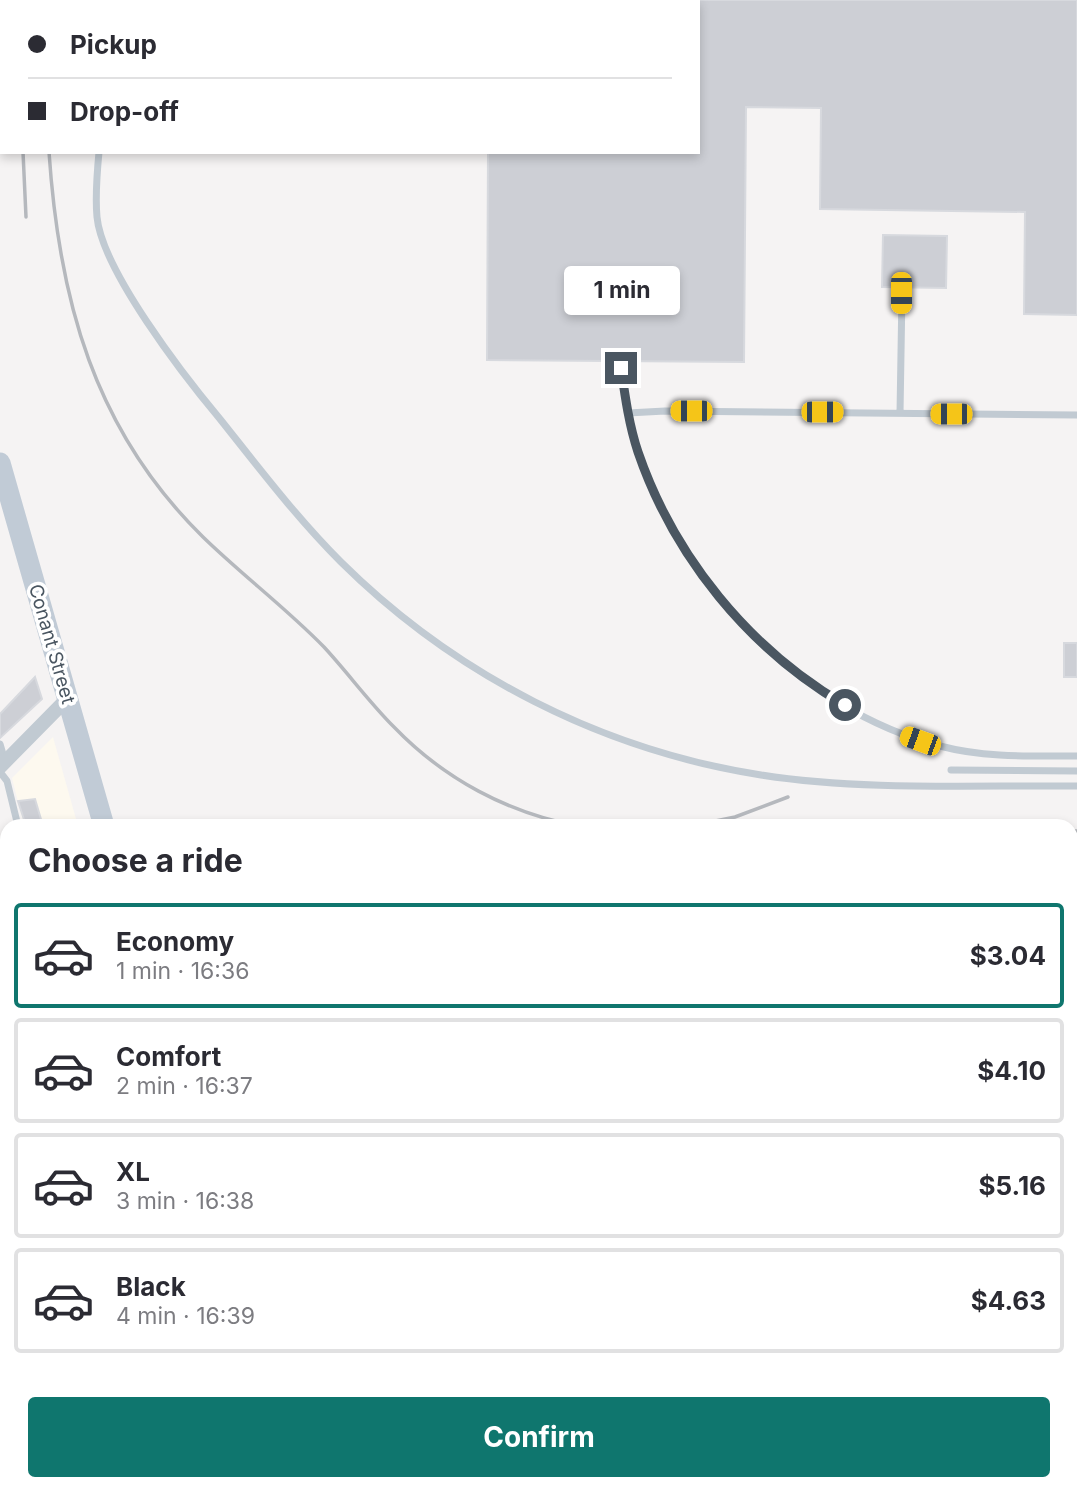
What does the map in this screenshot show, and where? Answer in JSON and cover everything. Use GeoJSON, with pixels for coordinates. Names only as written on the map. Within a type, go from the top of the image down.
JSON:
{"type":"FeatureCollection","features":[{"type":"Feature","properties":{"kind":"main road","name":"Conant Street"},"geometry":{"type":"LineString","coordinates":[[1,472],[102,819]]}},
{"type":"Feature","properties":{"kind":"street"},"geometry":{"type":"LineString","coordinates":[[2,767],[67,699]]}},
{"type":"Feature","properties":{"kind":"lane"},"geometry":{"type":"LineString","coordinates":[[99,154],[97,218],[111,265],[194,389],[298,515],[341,562],[398,613],[464,662],[524,697],[588,727],[656,751],[726,769],[838,783],[1077,786]]}},
{"type":"Feature","properties":{"kind":"lane"},"geometry":{"type":"LineString","coordinates":[[900,413],[901,293]]}},
{"type":"Feature","properties":{"kind":"lane"},"geometry":{"type":"LineString","coordinates":[[621,368],[628,413],[652,487],[689,556],[737,618],[795,672],[862,715],[920,741],[992,755],[1077,756]]}},
{"type":"Feature","properties":{"kind":"lane"},"geometry":{"type":"LineString","coordinates":[[628,413],[1077,415]]}},
{"type":"Feature","properties":{"kind":"lane"},"geometry":{"type":"LineString","coordinates":[[0,744],[2,767],[16,819]]}},
{"type":"Feature","properties":{"kind":"lane"},"geometry":{"type":"LineString","coordinates":[[951,770],[1077,771]]}},
{"type":"Feature","properties":{"kind":"shaded area"},"geometry":{"type":"Polygon","coordinates":[[[53,737],[76,819],[22,819],[12,778],[53,737]]]}},
{"type":"Feature","properties":{"kind":"building"},"geometry":{"type":"Polygon","coordinates":[[[700,0],[1077,0],[1077,315],[1024,314],[1025,212],[820,209],[821,108],[746,107],[744,362],[487,360],[488,154],[700,154],[700,0]]]}},
{"type":"Feature","properties":{"kind":"building"},"geometry":{"type":"Polygon","coordinates":[[[883,235],[947,236],[946,288],[882,287],[883,235]]]}},
{"type":"Feature","properties":{"kind":"building"},"geometry":{"type":"Polygon","coordinates":[[[1064,643],[1077,643],[1077,677],[1064,677],[1064,643]]]}},
{"type":"Feature","properties":{"kind":"building"},"geometry":{"type":"Polygon","coordinates":[[[35,677],[42,699],[0,738],[0,714],[35,677]]]}},
{"type":"Feature","properties":{"kind":"building"},"geometry":{"type":"Polygon","coordinates":[[[35,799],[41,819],[24,819],[18,801],[35,799]]]}},
{"type":"Feature","properties":{"kind":"railway"},"geometry":{"type":"LineString","coordinates":[[23,154],[26,217]]}},
{"type":"Feature","properties":{"kind":"railway"},"geometry":{"type":"LineString","coordinates":[[49,154],[62,260],[73,311],[89,360],[109,407],[134,453],[165,496],[203,537],[324,647],[413,746],[478,791],[502,803],[549,819]]}},
{"type":"Feature","properties":{"kind":"railway"},"geometry":{"type":"LineString","coordinates":[[725,819],[788,797]]}},
{"type":"Feature","properties":{"kind":"route"},"geometry":{"type":"LineString","coordinates":[[621,368],[628,413],[638,450],[660,505],[689,556],[737,618],[765,646],[795,672],[845,705]]}}]}
